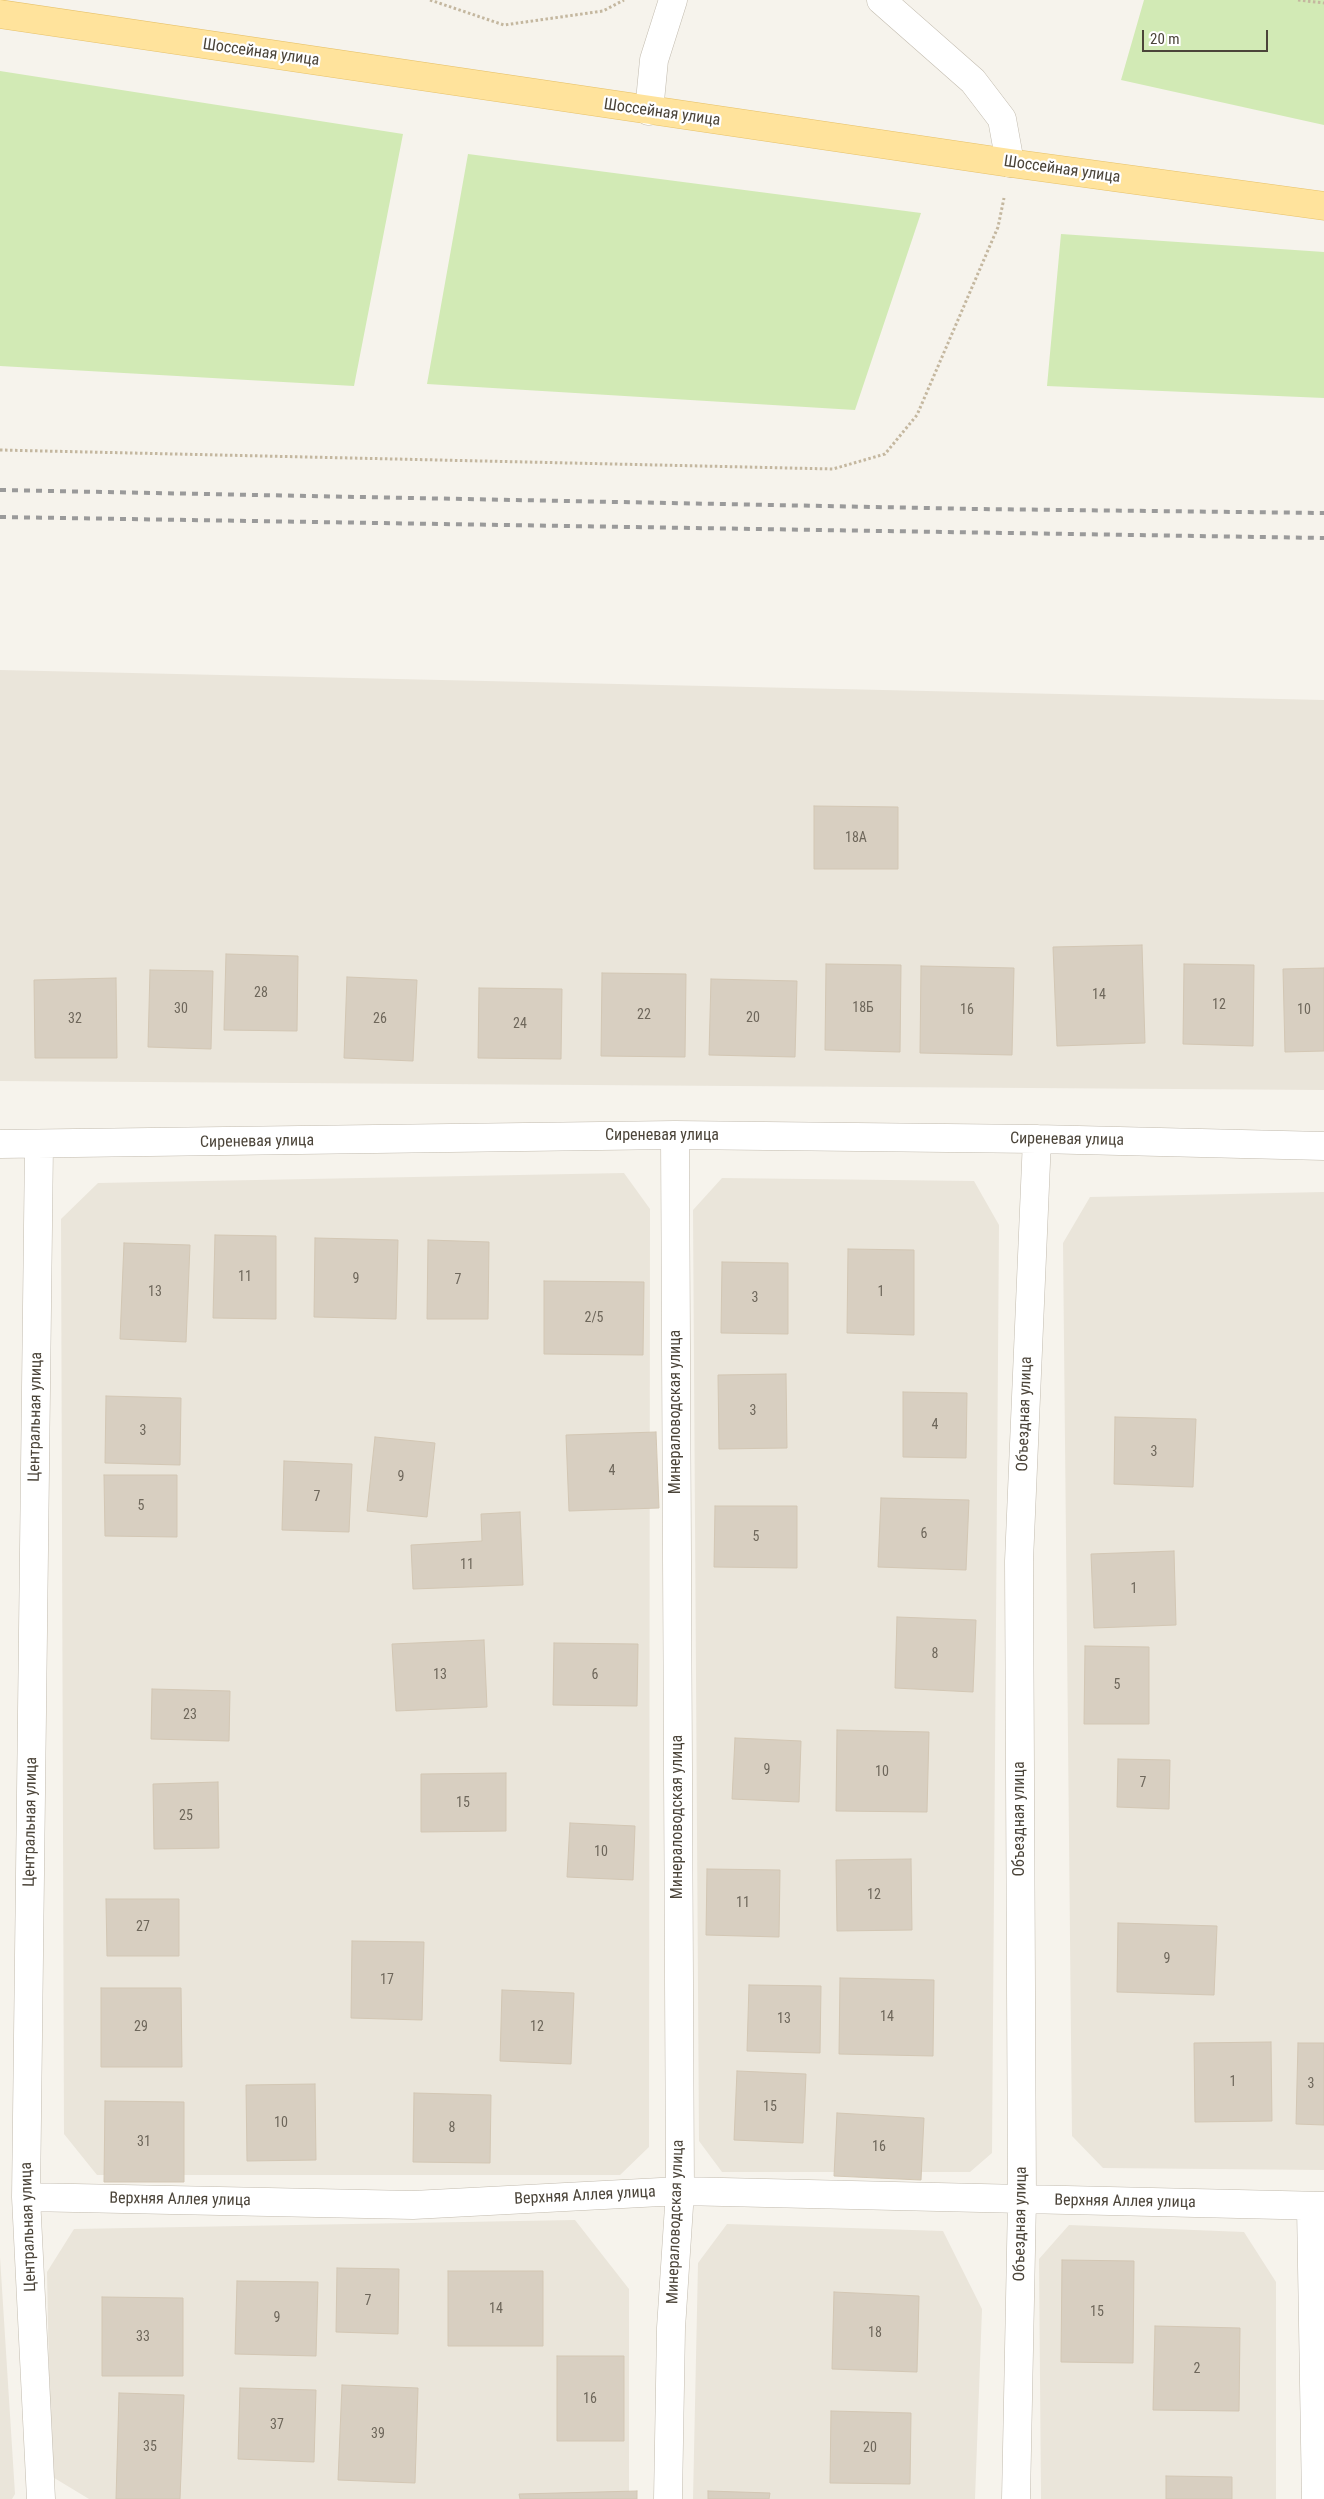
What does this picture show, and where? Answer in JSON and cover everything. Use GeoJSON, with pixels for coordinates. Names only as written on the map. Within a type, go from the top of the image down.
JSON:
{"type":"FeatureCollection","features":[{"type":"Feature","properties":{"kind":"main road","name":"Шоссейная улица"},"geometry":{"type":"LineString","coordinates":[[0,14],[649,111],[1324,206]]}},
{"type":"Feature","properties":{"kind":"street"},"geometry":{"type":"LineString","coordinates":[[649,111],[654,60],[673,0]]}},
{"type":"Feature","properties":{"kind":"street"},"geometry":{"type":"LineString","coordinates":[[880,0],[973,81],[1002,119],[1010,163]]}},
{"type":"Feature","properties":{"kind":"street","name":"Сиреневая улица"},"geometry":{"type":"LineString","coordinates":[[0,1144],[39,1145],[675,1135],[1037,1139],[1324,1146]]}},
{"type":"Feature","properties":{"kind":"street","name":"Минераловодская улица"},"geometry":{"type":"LineString","coordinates":[[668,2499],[671,2328],[680,2191],[675,1135]]}},
{"type":"Feature","properties":{"kind":"street","name":"Объездная улица"},"geometry":{"type":"LineString","coordinates":[[1016,2499],[1022,2200],[1019,1561],[1037,1139]]}},
{"type":"Feature","properties":{"kind":"street","name":"Центральная улица"},"geometry":{"type":"LineString","coordinates":[[39,1145],[26,2197],[41,2499]]}},
{"type":"Feature","properties":{"kind":"street","name":"Верхняя Аллея улица"},"geometry":{"type":"LineString","coordinates":[[26,2197],[413,2205],[680,2191],[1317,2206]]}},
{"type":"Feature","properties":{"kind":"street"},"geometry":{"type":"LineString","coordinates":[[1316,2499],[1317,2206]]}},
{"type":"Feature","properties":{"kind":"path"},"geometry":{"type":"LineString","coordinates":[[430,0],[504,25],[604,11],[624,0]]}},
{"type":"Feature","properties":{"kind":"path"},"geometry":{"type":"LineString","coordinates":[[1298,0],[1324,3]]}},
{"type":"Feature","properties":{"kind":"path"},"geometry":{"type":"LineString","coordinates":[[0,450],[833,469],[884,454],[917,415],[998,227],[1010,163]]}},
{"type":"Feature","properties":{"kind":"shaded area"},"geometry":{"type":"Polygon","coordinates":[[[0,670],[1324,700],[1324,1090],[0,1081],[0,670]]]}},
{"type":"Feature","properties":{"kind":"shaded area"},"geometry":{"type":"Polygon","coordinates":[[[624,1173],[650,1209],[649,2147],[620,2175],[97,2175],[64,2134],[61,1219],[98,1183],[624,1173]]]}},
{"type":"Feature","properties":{"kind":"shaded area"},"geometry":{"type":"Polygon","coordinates":[[[722,1178],[974,1181],[999,1225],[992,2153],[970,2172],[722,2172],[699,2141],[693,1210],[722,1178]]]}},
{"type":"Feature","properties":{"kind":"shaded area"},"geometry":{"type":"Polygon","coordinates":[[[1324,1192],[1324,2170],[1103,2168],[1072,2136],[1063,1243],[1090,1197],[1324,1192]]]}},
{"type":"Feature","properties":{"kind":"shaded area"},"geometry":{"type":"Polygon","coordinates":[[[575,2220],[629,2289],[629,2499],[89,2499],[51,2476],[47,2272],[74,2229],[575,2220]]]}},
{"type":"Feature","properties":{"kind":"shaded area"},"geometry":{"type":"Polygon","coordinates":[[[727,2224],[943,2231],[982,2309],[975,2499],[693,2499],[698,2263],[727,2224]]]}},
{"type":"Feature","properties":{"kind":"shaded area"},"geometry":{"type":"Polygon","coordinates":[[[1069,2225],[1244,2232],[1276,2282],[1276,2499],[1041,2499],[1039,2259],[1069,2225]]]}},
{"type":"Feature","properties":{"kind":"shaded area"},"geometry":{"type":"Polygon","coordinates":[[[0,2257],[15,2494],[12,2499],[0,2499],[0,2257]]]}},
{"type":"Feature","properties":{"kind":"green space"},"geometry":{"type":"Polygon","coordinates":[[[1144,0],[1324,0],[1324,125],[1121,80],[1144,0]]]}},
{"type":"Feature","properties":{"kind":"green space"},"geometry":{"type":"Polygon","coordinates":[[[0,71],[403,134],[354,386],[0,366],[0,71]]]}},
{"type":"Feature","properties":{"kind":"green space"},"geometry":{"type":"Polygon","coordinates":[[[468,154],[921,213],[855,410],[427,384],[468,154]]]}},
{"type":"Feature","properties":{"kind":"green space"},"geometry":{"type":"Polygon","coordinates":[[[1061,234],[1324,252],[1324,398],[1047,386],[1061,234]]]}},
{"type":"Feature","properties":{"kind":"building"},"geometry":{"type":"Polygon","coordinates":[[[814,806],[898,807],[898,869],[814,869],[814,806]]]}},
{"type":"Feature","properties":{"kind":"building"},"geometry":{"type":"Polygon","coordinates":[[[1142,945],[1145,1043],[1057,1046],[1053,947],[1142,945]]]}},
{"type":"Feature","properties":{"kind":"building"},"geometry":{"type":"Polygon","coordinates":[[[226,954],[298,956],[297,1031],[224,1030],[226,954]]]}},
{"type":"Feature","properties":{"kind":"building"},"geometry":{"type":"Polygon","coordinates":[[[826,964],[901,965],[900,1052],[825,1050],[826,964]]]}},
{"type":"Feature","properties":{"kind":"building"},"geometry":{"type":"Polygon","coordinates":[[[1184,964],[1254,965],[1253,1046],[1183,1044],[1184,964]]]}},
{"type":"Feature","properties":{"kind":"building"},"geometry":{"type":"Polygon","coordinates":[[[921,966],[1014,968],[1012,1055],[920,1053],[921,966]]]}},
{"type":"Feature","properties":{"kind":"building"},"geometry":{"type":"Polygon","coordinates":[[[1324,968],[1324,1051],[1285,1052],[1283,969],[1324,968]]]}},
{"type":"Feature","properties":{"kind":"building"},"geometry":{"type":"Polygon","coordinates":[[[150,970],[213,971],[211,1049],[148,1047],[150,970]]]}},
{"type":"Feature","properties":{"kind":"building"},"geometry":{"type":"Polygon","coordinates":[[[602,973],[686,974],[685,1057],[601,1056],[602,973]]]}},
{"type":"Feature","properties":{"kind":"building"},"geometry":{"type":"Polygon","coordinates":[[[347,977],[417,980],[413,1061],[344,1058],[347,977]]]}},
{"type":"Feature","properties":{"kind":"building"},"geometry":{"type":"Polygon","coordinates":[[[116,978],[117,1058],[35,1058],[34,980],[116,978]]]}},
{"type":"Feature","properties":{"kind":"building"},"geometry":{"type":"Polygon","coordinates":[[[711,979],[797,981],[795,1057],[709,1055],[711,979]]]}},
{"type":"Feature","properties":{"kind":"building"},"geometry":{"type":"Polygon","coordinates":[[[479,988],[562,989],[561,1059],[478,1058],[479,988]]]}},
{"type":"Feature","properties":{"kind":"building"},"geometry":{"type":"Polygon","coordinates":[[[215,1235],[276,1236],[276,1319],[213,1318],[215,1235]]]}},
{"type":"Feature","properties":{"kind":"building"},"geometry":{"type":"Polygon","coordinates":[[[315,1238],[398,1240],[396,1319],[314,1317],[315,1238]]]}},
{"type":"Feature","properties":{"kind":"building"},"geometry":{"type":"Polygon","coordinates":[[[428,1240],[489,1242],[488,1319],[427,1319],[428,1240]]]}},
{"type":"Feature","properties":{"kind":"building"},"geometry":{"type":"Polygon","coordinates":[[[124,1243],[190,1245],[186,1342],[120,1339],[124,1243]]]}},
{"type":"Feature","properties":{"kind":"building"},"geometry":{"type":"Polygon","coordinates":[[[848,1249],[914,1250],[914,1335],[847,1333],[848,1249]]]}},
{"type":"Feature","properties":{"kind":"building"},"geometry":{"type":"Polygon","coordinates":[[[722,1262],[788,1263],[788,1334],[721,1333],[722,1262]]]}},
{"type":"Feature","properties":{"kind":"building"},"geometry":{"type":"Polygon","coordinates":[[[544,1281],[644,1282],[643,1355],[544,1354],[544,1281]]]}},
{"type":"Feature","properties":{"kind":"building"},"geometry":{"type":"Polygon","coordinates":[[[786,1374],[787,1448],[719,1449],[718,1375],[786,1374]]]}},
{"type":"Feature","properties":{"kind":"building"},"geometry":{"type":"Polygon","coordinates":[[[903,1392],[967,1393],[966,1458],[903,1457],[903,1392]]]}},
{"type":"Feature","properties":{"kind":"building"},"geometry":{"type":"Polygon","coordinates":[[[106,1396],[181,1398],[180,1465],[105,1463],[106,1396]]]}},
{"type":"Feature","properties":{"kind":"building"},"geometry":{"type":"Polygon","coordinates":[[[1115,1417],[1196,1419],[1193,1487],[1114,1484],[1115,1417]]]}},
{"type":"Feature","properties":{"kind":"building"},"geometry":{"type":"Polygon","coordinates":[[[656,1432],[659,1508],[569,1511],[566,1435],[656,1432]]]}},
{"type":"Feature","properties":{"kind":"building"},"geometry":{"type":"Polygon","coordinates":[[[375,1437],[435,1443],[427,1517],[367,1511],[375,1437]]]}},
{"type":"Feature","properties":{"kind":"building"},"geometry":{"type":"Polygon","coordinates":[[[284,1461],[352,1464],[349,1532],[282,1530],[284,1461]]]}},
{"type":"Feature","properties":{"kind":"building"},"geometry":{"type":"Polygon","coordinates":[[[104,1475],[177,1475],[177,1537],[105,1536],[104,1475]]]}},
{"type":"Feature","properties":{"kind":"building"},"geometry":{"type":"Polygon","coordinates":[[[881,1498],[969,1500],[966,1570],[878,1567],[881,1498]]]}},
{"type":"Feature","properties":{"kind":"building"},"geometry":{"type":"Polygon","coordinates":[[[715,1506],[797,1506],[797,1568],[714,1567],[715,1506]]]}},
{"type":"Feature","properties":{"kind":"building"},"geometry":{"type":"Polygon","coordinates":[[[520,1512],[523,1585],[413,1589],[411,1545],[482,1541],[481,1514],[520,1512]]]}},
{"type":"Feature","properties":{"kind":"building"},"geometry":{"type":"Polygon","coordinates":[[[1174,1551],[1176,1625],[1094,1628],[1091,1554],[1174,1551]]]}},
{"type":"Feature","properties":{"kind":"building"},"geometry":{"type":"Polygon","coordinates":[[[897,1617],[976,1620],[973,1692],[895,1688],[897,1617]]]}},
{"type":"Feature","properties":{"kind":"building"},"geometry":{"type":"Polygon","coordinates":[[[484,1640],[487,1707],[396,1711],[392,1644],[484,1640]]]}},
{"type":"Feature","properties":{"kind":"building"},"geometry":{"type":"Polygon","coordinates":[[[554,1643],[638,1644],[637,1706],[553,1705],[554,1643]]]}},
{"type":"Feature","properties":{"kind":"building"},"geometry":{"type":"Polygon","coordinates":[[[1085,1646],[1149,1647],[1149,1724],[1084,1724],[1085,1646]]]}},
{"type":"Feature","properties":{"kind":"building"},"geometry":{"type":"Polygon","coordinates":[[[152,1689],[230,1691],[229,1741],[151,1739],[152,1689]]]}},
{"type":"Feature","properties":{"kind":"building"},"geometry":{"type":"Polygon","coordinates":[[[837,1730],[929,1732],[927,1812],[836,1811],[837,1730]]]}},
{"type":"Feature","properties":{"kind":"building"},"geometry":{"type":"Polygon","coordinates":[[[735,1738],[801,1741],[799,1802],[732,1799],[735,1738]]]}},
{"type":"Feature","properties":{"kind":"building"},"geometry":{"type":"Polygon","coordinates":[[[1118,1759],[1170,1760],[1169,1809],[1117,1807],[1118,1759]]]}},
{"type":"Feature","properties":{"kind":"building"},"geometry":{"type":"Polygon","coordinates":[[[506,1773],[506,1831],[421,1832],[421,1774],[506,1773]]]}},
{"type":"Feature","properties":{"kind":"building"},"geometry":{"type":"Polygon","coordinates":[[[218,1782],[219,1848],[154,1849],[153,1784],[218,1782]]]}},
{"type":"Feature","properties":{"kind":"building"},"geometry":{"type":"Polygon","coordinates":[[[570,1823],[635,1826],[633,1880],[567,1877],[570,1823]]]}},
{"type":"Feature","properties":{"kind":"building"},"geometry":{"type":"Polygon","coordinates":[[[911,1859],[912,1930],[837,1931],[836,1860],[911,1859]]]}},
{"type":"Feature","properties":{"kind":"building"},"geometry":{"type":"Polygon","coordinates":[[[707,1869],[780,1870],[779,1937],[706,1935],[707,1869]]]}},
{"type":"Feature","properties":{"kind":"building"},"geometry":{"type":"Polygon","coordinates":[[[106,1899],[179,1899],[179,1956],[107,1956],[106,1899]]]}},
{"type":"Feature","properties":{"kind":"building"},"geometry":{"type":"Polygon","coordinates":[[[1118,1923],[1217,1926],[1214,1995],[1117,1992],[1118,1923]]]}},
{"type":"Feature","properties":{"kind":"building"},"geometry":{"type":"Polygon","coordinates":[[[352,1941],[424,1942],[422,2020],[351,2018],[352,1941]]]}},
{"type":"Feature","properties":{"kind":"building"},"geometry":{"type":"Polygon","coordinates":[[[840,1978],[934,1980],[933,2056],[839,2054],[840,1978]]]}},
{"type":"Feature","properties":{"kind":"building"},"geometry":{"type":"Polygon","coordinates":[[[749,1985],[821,1986],[820,2053],[747,2051],[749,1985]]]}},
{"type":"Feature","properties":{"kind":"building"},"geometry":{"type":"Polygon","coordinates":[[[101,1988],[181,1988],[182,2067],[101,2067],[101,1988]]]}},
{"type":"Feature","properties":{"kind":"building"},"geometry":{"type":"Polygon","coordinates":[[[502,1990],[574,1993],[571,2064],[500,2061],[502,1990]]]}},
{"type":"Feature","properties":{"kind":"building"},"geometry":{"type":"Polygon","coordinates":[[[1271,2042],[1272,2121],[1195,2122],[1194,2043],[1271,2042]]]}},
{"type":"Feature","properties":{"kind":"building"},"geometry":{"type":"Polygon","coordinates":[[[1298,2043],[1324,2043],[1324,2125],[1296,2124],[1298,2043]]]}},
{"type":"Feature","properties":{"kind":"building"},"geometry":{"type":"Polygon","coordinates":[[[737,2071],[806,2074],[803,2143],[734,2140],[737,2071]]]}},
{"type":"Feature","properties":{"kind":"building"},"geometry":{"type":"Polygon","coordinates":[[[315,2084],[316,2160],[247,2161],[246,2085],[315,2084]]]}},
{"type":"Feature","properties":{"kind":"building"},"geometry":{"type":"Polygon","coordinates":[[[414,2093],[491,2095],[490,2163],[413,2162],[414,2093]]]}},
{"type":"Feature","properties":{"kind":"building"},"geometry":{"type":"Polygon","coordinates":[[[105,2101],[184,2102],[184,2182],[104,2182],[105,2101]]]}},
{"type":"Feature","properties":{"kind":"building"},"geometry":{"type":"Polygon","coordinates":[[[837,2113],[924,2118],[921,2180],[834,2176],[837,2113]]]}},
{"type":"Feature","properties":{"kind":"building"},"geometry":{"type":"Polygon","coordinates":[[[1062,2260],[1134,2261],[1133,2363],[1061,2362],[1062,2260]]]}},
{"type":"Feature","properties":{"kind":"building"},"geometry":{"type":"Polygon","coordinates":[[[337,2268],[399,2269],[398,2334],[336,2332],[337,2268]]]}},
{"type":"Feature","properties":{"kind":"building"},"geometry":{"type":"Polygon","coordinates":[[[448,2271],[543,2271],[543,2346],[448,2346],[448,2271]]]}},
{"type":"Feature","properties":{"kind":"building"},"geometry":{"type":"Polygon","coordinates":[[[237,2281],[318,2282],[316,2356],[235,2354],[237,2281]]]}},
{"type":"Feature","properties":{"kind":"building"},"geometry":{"type":"Polygon","coordinates":[[[834,2292],[919,2296],[917,2372],[832,2369],[834,2292]]]}},
{"type":"Feature","properties":{"kind":"building"},"geometry":{"type":"Polygon","coordinates":[[[102,2297],[183,2298],[183,2376],[102,2376],[102,2297]]]}},
{"type":"Feature","properties":{"kind":"building"},"geometry":{"type":"Polygon","coordinates":[[[1155,2326],[1240,2328],[1239,2411],[1153,2410],[1155,2326]]]}},
{"type":"Feature","properties":{"kind":"building"},"geometry":{"type":"Polygon","coordinates":[[[557,2356],[624,2356],[624,2441],[557,2441],[557,2356]]]}},
{"type":"Feature","properties":{"kind":"building"},"geometry":{"type":"Polygon","coordinates":[[[342,2385],[418,2388],[415,2483],[338,2480],[342,2385]]]}},
{"type":"Feature","properties":{"kind":"building"},"geometry":{"type":"Polygon","coordinates":[[[240,2388],[316,2390],[314,2462],[238,2459],[240,2388]]]}},
{"type":"Feature","properties":{"kind":"building"},"geometry":{"type":"Polygon","coordinates":[[[119,2393],[184,2395],[180,2499],[116,2499],[119,2393]]]}},
{"type":"Feature","properties":{"kind":"building"},"geometry":{"type":"Polygon","coordinates":[[[831,2411],[911,2413],[910,2484],[830,2483],[831,2411]]]}},
{"type":"Feature","properties":{"kind":"building"},"geometry":{"type":"Polygon","coordinates":[[[1166,2476],[1232,2477],[1232,2499],[1166,2499],[1166,2476]]]}},
{"type":"Feature","properties":{"kind":"building"},"geometry":{"type":"Polygon","coordinates":[[[637,2491],[637,2499],[520,2499],[519,2494],[637,2491]]]}},
{"type":"Feature","properties":{"kind":"building"},"geometry":{"type":"Polygon","coordinates":[[[708,2491],[770,2493],[769,2499],[708,2499],[708,2491]]]}},
{"type":"Feature","properties":{"kind":"railway"},"geometry":{"type":"LineString","coordinates":[[0,490],[978,509],[1324,513]]}},
{"type":"Feature","properties":{"kind":"railway"},"geometry":{"type":"LineString","coordinates":[[0,517],[1324,538]]}}]}
